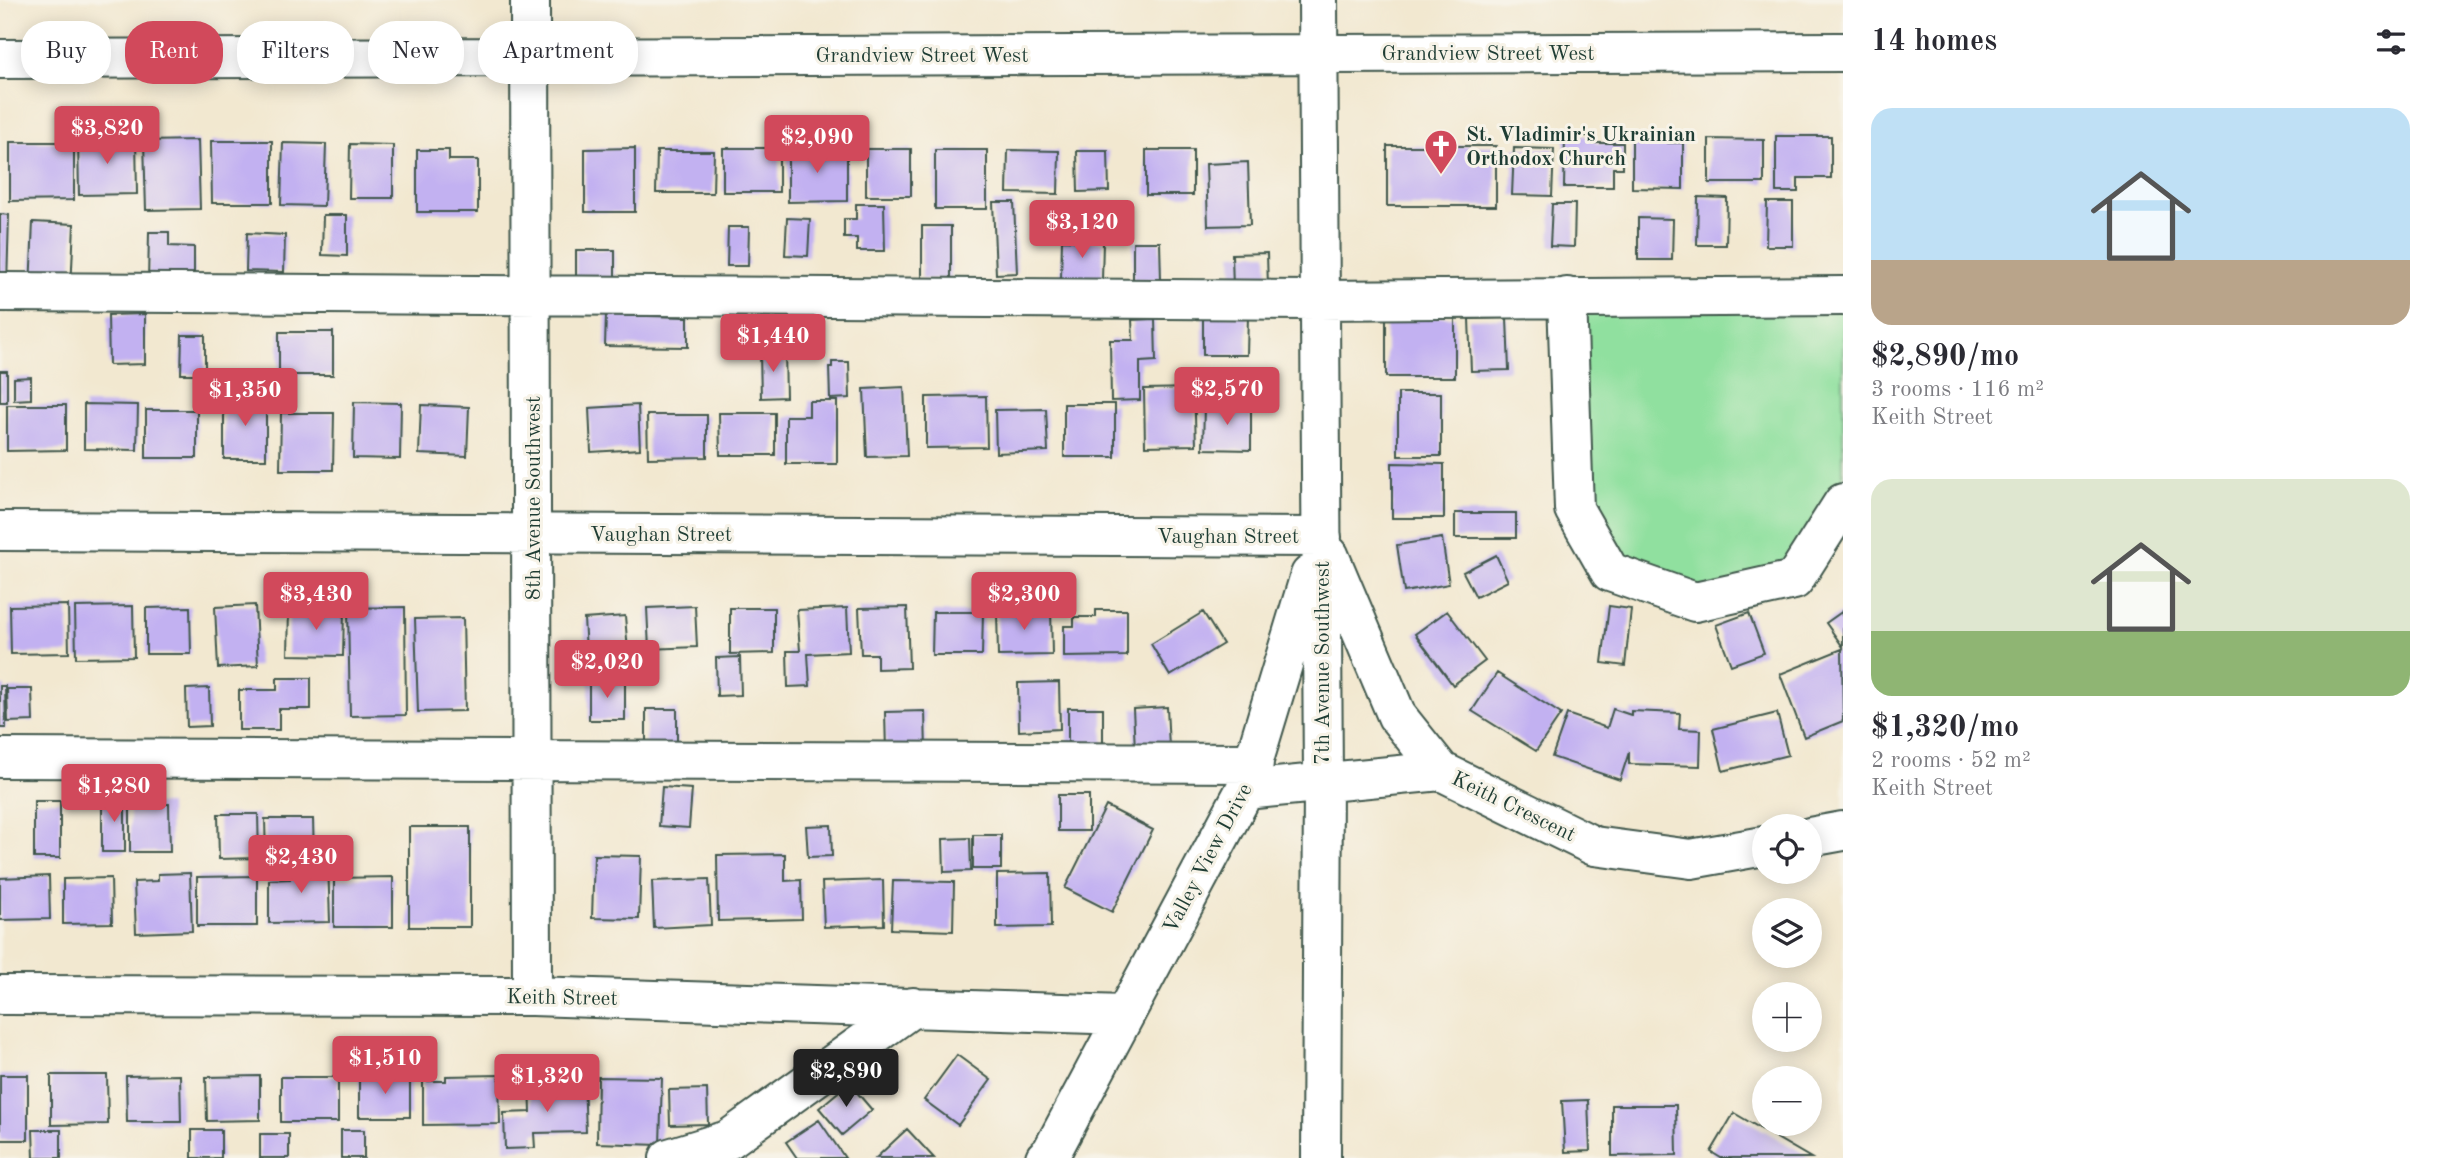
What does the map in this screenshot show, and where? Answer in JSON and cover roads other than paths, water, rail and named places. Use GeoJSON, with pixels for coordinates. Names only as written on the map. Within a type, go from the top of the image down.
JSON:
{"type":"FeatureCollection","features":[{"type":"Feature","properties":{"kind":"street","name":"8th Avenue Southwest"},"geometry":{"type":"LineString","coordinates":[[530,0],[530,21]]}},
{"type":"Feature","properties":{"kind":"street","name":"7th Avenue Southwest"},"geometry":{"type":"LineString","coordinates":[[1318,0],[1323,780],[1321,1158]]}},
{"type":"Feature","properties":{"kind":"street","name":"Grandview Street West"},"geometry":{"type":"LineString","coordinates":[[638,57],[1843,52]]}},
{"type":"Feature","properties":{"kind":"street","name":"Grandview Street West"},"geometry":{"type":"LineString","coordinates":[[0,59],[478,57]]}},
{"type":"Feature","properties":{"kind":"street","name":"8th Avenue Southwest"},"geometry":{"type":"LineString","coordinates":[[530,84],[533,996]]}},
{"type":"Feature","properties":{"kind":"street"},"geometry":{"type":"LineString","coordinates":[[0,292],[1319,300],[1843,296]]}},
{"type":"Feature","properties":{"kind":"street"},"geometry":{"type":"LineString","coordinates":[[1567,297],[1574,509],[1610,572],[1695,602],[1794,580],[1843,503]]}},
{"type":"Feature","properties":{"kind":"street","name":"Vaughan Street"},"geometry":{"type":"LineString","coordinates":[[0,531],[1322,537]]}},
{"type":"Feature","properties":{"kind":"street","name":"Keith Crescent"},"geometry":{"type":"LineString","coordinates":[[1322,537],[1397,716],[1441,771],[1594,846],[1691,859],[1752,848]]}},
{"type":"Feature","properties":{"kind":"street","name":"Valley View Drive"},"geometry":{"type":"LineString","coordinates":[[1045,1158],[1051,1153],[1249,776],[1322,537]]}},
{"type":"Feature","properties":{"kind":"street"},"geometry":{"type":"LineString","coordinates":[[0,758],[531,759],[1323,780],[1441,771]]}},
{"type":"Feature","properties":{"kind":"street"},"geometry":{"type":"LineString","coordinates":[[1822,835],[1843,831]]}},
{"type":"Feature","properties":{"kind":"street","name":"Keith Street"},"geometry":{"type":"LineString","coordinates":[[0,995],[533,996],[1124,1015]]}},
{"type":"Feature","properties":{"kind":"street"},"geometry":{"type":"LineString","coordinates":[[669,1158],[727,1140],[913,1007]]}},
{"type":"Feature","properties":{"kind":"place","name":"St. Vladimir's Ukrainian Orthodox Church"},"geometry":{"type":"Point","coordinates":[1441,176]}}]}
